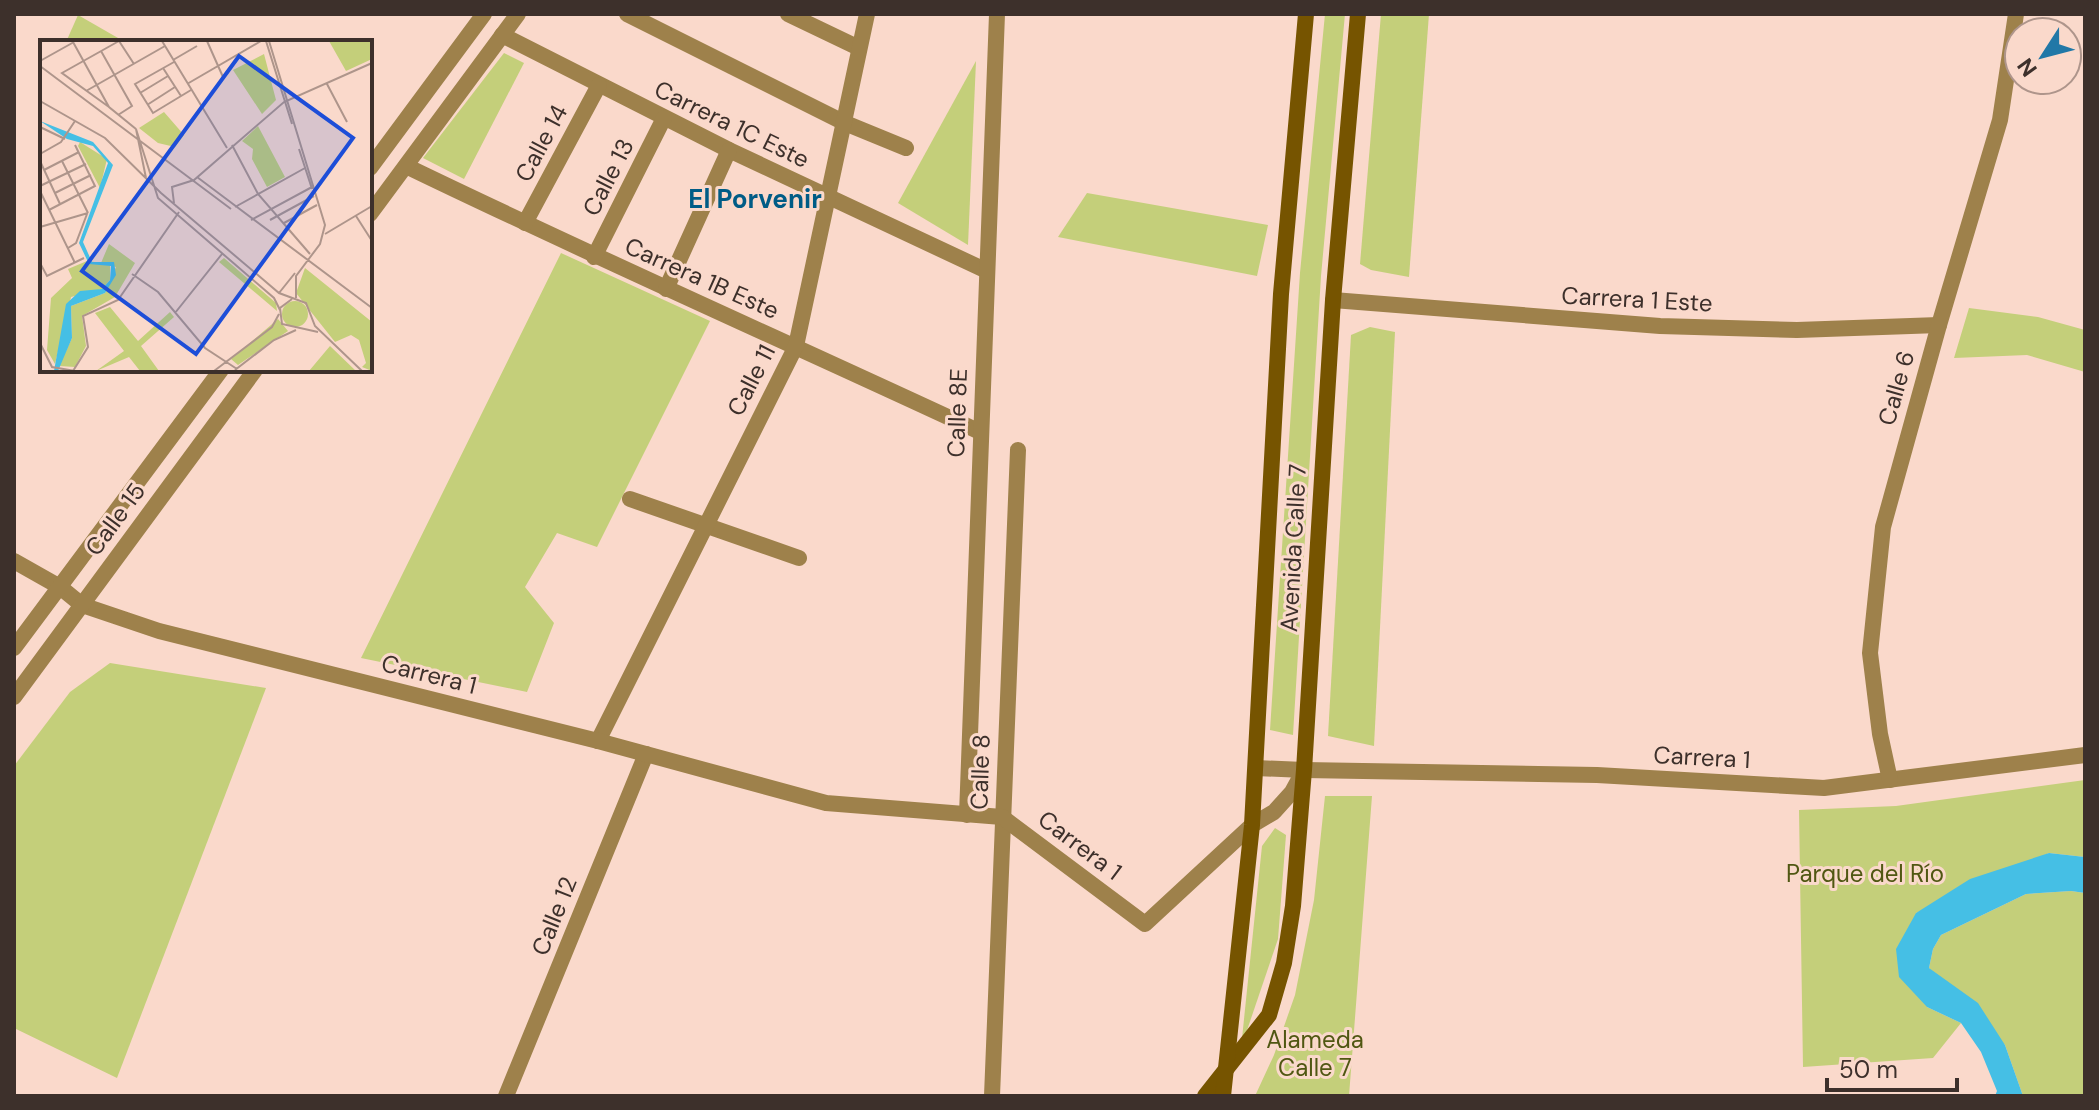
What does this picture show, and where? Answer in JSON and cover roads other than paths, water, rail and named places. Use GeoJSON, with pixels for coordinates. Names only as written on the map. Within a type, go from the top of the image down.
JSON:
{"type":"FeatureCollection","features":[{"type":"Feature","properties":{"kind":"main road","name":"Avenida Calle 7"},"geometry":{"type":"LineString","coordinates":[[1223,1096],[1252,825],[1281,294],[1306,14]]}},
{"type":"Feature","properties":{"kind":"main road","name":"Avenida Calle 7"},"geometry":{"type":"LineString","coordinates":[[1205,1096],[1269,1015],[1284,963],[1293,906],[1333,300],[1358,14]]}},
{"type":"Feature","properties":{"kind":"street"},"geometry":{"type":"LineString","coordinates":[[372,165],[484,14]]}},
{"type":"Feature","properties":{"kind":"street"},"geometry":{"type":"LineString","coordinates":[[372,211],[518,14]]}},
{"type":"Feature","properties":{"kind":"street"},"geometry":{"type":"LineString","coordinates":[[627,14],[845,123],[906,148]]}},
{"type":"Feature","properties":{"kind":"street"},"geometry":{"type":"LineString","coordinates":[[788,14],[859,48]]}},
{"type":"Feature","properties":{"kind":"street","name":"Calle 11"},"geometry":{"type":"LineString","coordinates":[[598,741],[796,346],[867,14]]}},
{"type":"Feature","properties":{"kind":"street","name":"Calle 8E"},"geometry":{"type":"LineString","coordinates":[[967,815],[997,14]]}},
{"type":"Feature","properties":{"kind":"street","name":"Calle 6"},"geometry":{"type":"LineString","coordinates":[[1890,780],[1880,734],[1870,653],[1882,538],[1939,325],[2000,120],[2016,14]]}},
{"type":"Feature","properties":{"kind":"street","name":"Carrera 1C Este"},"geometry":{"type":"LineString","coordinates":[[502,35],[729,150],[987,271]]}},
{"type":"Feature","properties":{"kind":"street","name":"Calle 14"},"geometry":{"type":"LineString","coordinates":[[525,223],[599,85]]}},
{"type":"Feature","properties":{"kind":"street","name":"Calle 13"},"geometry":{"type":"LineString","coordinates":[[594,257],[664,118]]}},
{"type":"Feature","properties":{"kind":"street"},"geometry":{"type":"LineString","coordinates":[[666,289],[729,150]]}},
{"type":"Feature","properties":{"kind":"street","name":"Carrera 1B Este"},"geometry":{"type":"LineString","coordinates":[[406,166],[594,257],[980,432]]}},
{"type":"Feature","properties":{"kind":"street","name":"Carrera 1 Este"},"geometry":{"type":"LineString","coordinates":[[1333,300],[1660,326],[1797,330],[1939,325]]}},
{"type":"Feature","properties":{"kind":"street","name":"Calle 15"},"geometry":{"type":"LineString","coordinates":[[14,648],[220,372]]}},
{"type":"Feature","properties":{"kind":"street","name":"Calle 15"},"geometry":{"type":"LineString","coordinates":[[14,697],[254,372]]}},
{"type":"Feature","properties":{"kind":"street"},"geometry":{"type":"LineString","coordinates":[[200,399],[221,416]]}},
{"type":"Feature","properties":{"kind":"street","name":"Calle 8"},"geometry":{"type":"LineString","coordinates":[[992,1096],[1018,450]]}},
{"type":"Feature","properties":{"kind":"street"},"geometry":{"type":"LineString","coordinates":[[630,499],[799,558]]}},
{"type":"Feature","properties":{"kind":"street","name":"Carrera 1"},"geometry":{"type":"LineString","coordinates":[[14,561],[60,587],[82,605],[159,631],[598,741],[826,803],[1002,817],[1145,924],[1252,825],[1274,812],[1292,792],[1304,770],[1597,775],[1824,788],[2085,755]]}},
{"type":"Feature","properties":{"kind":"street","name":"Calle 12"},"geometry":{"type":"LineString","coordinates":[[506,1096],[646,754]]}},
{"type":"Feature","properties":{"kind":"street"},"geometry":{"type":"LineString","coordinates":[[1256,768],[1304,770]]}},
{"type":"Feature","properties":{"kind":"water"},"geometry":{"type":"Polygon","coordinates":[[[2049,853],[2085,857],[2085,893],[2026,894],[1941,935],[1933,949],[1929,968],[1978,1003],[2005,1045],[2023,1096],[1995,1096],[1997,1091],[1981,1052],[1961,1023],[1927,1007],[1899,977],[1896,949],[1916,913],[1970,879],[2049,853]]]}},
{"type":"Feature","properties":{"kind":"district","name":"El Porvenir"},"geometry":{"type":"Point","coordinates":[755,199]}},
{"type":"Feature","properties":{"kind":"park label","name":"Parque del Río"},"geometry":{"type":"Point","coordinates":[1865,873]}},
{"type":"Feature","properties":{"kind":"park label","name":"Alameda Calle 7"},"geometry":{"type":"Point","coordinates":[1315,1053]}}]}
